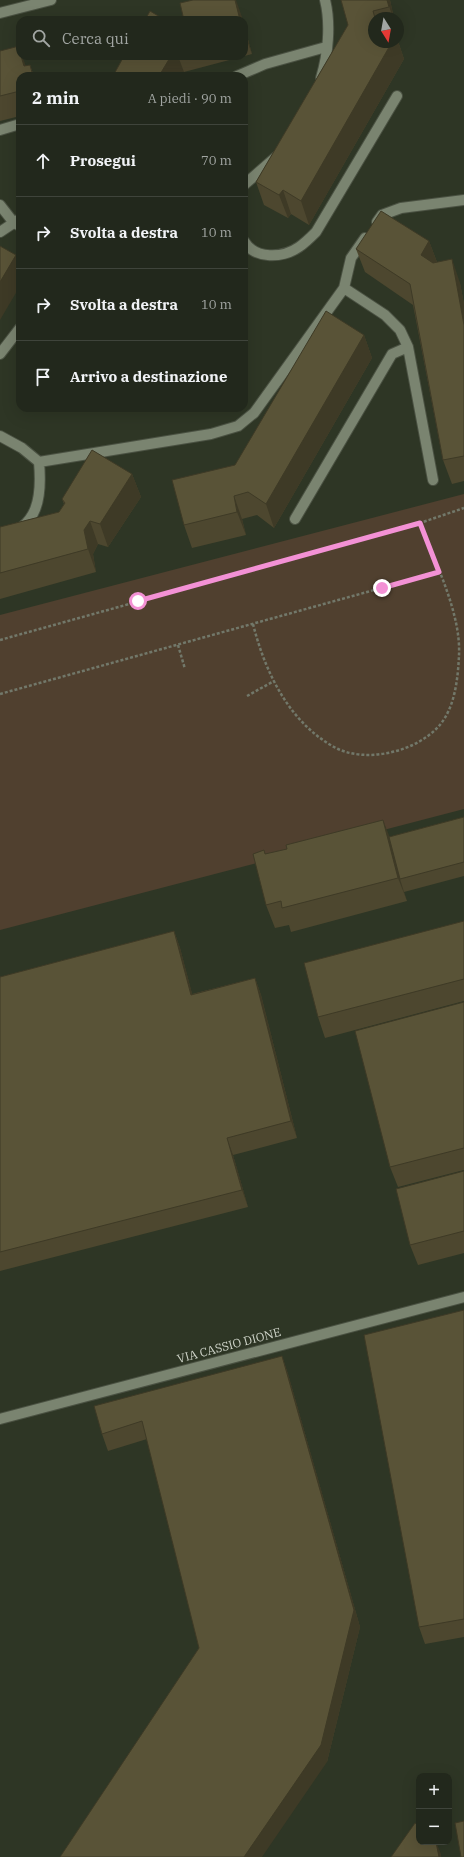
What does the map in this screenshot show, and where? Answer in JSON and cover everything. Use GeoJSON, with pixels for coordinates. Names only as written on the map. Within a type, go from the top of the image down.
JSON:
{"type":"FeatureCollection","features":[{"type":"Feature","properties":{"kind":"street"},"geometry":{"type":"LineString","coordinates":[[0,13],[51,0]]}},
{"type":"Feature","properties":{"kind":"street"},"geometry":{"type":"LineString","coordinates":[[317,89],[324,67],[328,29],[325,0]]}},
{"type":"Feature","properties":{"kind":"street"},"geometry":{"type":"LineString","coordinates":[[247,72],[265,64],[326,46]]}},
{"type":"Feature","properties":{"kind":"street"},"geometry":{"type":"LineString","coordinates":[[248,247],[255,253],[275,254],[298,248],[316,232],[397,96]]}},
{"type":"Feature","properties":{"kind":"street"},"geometry":{"type":"LineString","coordinates":[[0,130],[16,125]]}},
{"type":"Feature","properties":{"kind":"street"},"geometry":{"type":"LineString","coordinates":[[248,182],[276,157],[285,146]]}},
{"type":"Feature","properties":{"kind":"street"},"geometry":{"type":"LineString","coordinates":[[39,462],[211,434],[238,426],[254,413],[344,288],[351,258],[382,215],[401,208],[464,200]]}},
{"type":"Feature","properties":{"kind":"street"},"geometry":{"type":"LineString","coordinates":[[0,205],[16,221]]}},
{"type":"Feature","properties":{"kind":"street"},"geometry":{"type":"LineString","coordinates":[[0,232],[16,224]]}},
{"type":"Feature","properties":{"kind":"street"},"geometry":{"type":"LineString","coordinates":[[344,288],[384,315],[400,330],[408,347],[433,480]]}},
{"type":"Feature","properties":{"kind":"street"},"geometry":{"type":"LineString","coordinates":[[0,354],[16,333]]}},
{"type":"Feature","properties":{"kind":"street"},"geometry":{"type":"LineString","coordinates":[[295,519],[392,354],[408,347]]}},
{"type":"Feature","properties":{"kind":"street"},"geometry":{"type":"LineString","coordinates":[[0,436],[22,448],[39,462],[41,480],[39,499],[33,515],[21,529],[0,537]]}},
{"type":"Feature","properties":{"kind":"street","name":"VIA CASSIO DIONE"},"geometry":{"type":"LineString","coordinates":[[0,1419],[464,1297]]}},
{"type":"Feature","properties":{"kind":"path"},"geometry":{"type":"LineString","coordinates":[[0,640],[420,523],[464,508]]}},
{"type":"Feature","properties":{"kind":"path"},"geometry":{"type":"LineString","coordinates":[[253,624],[265,663],[274,681],[305,724],[335,747],[351,752],[373,754],[408,746],[426,737],[439,726],[449,710],[456,686],[459,654],[456,628],[450,603],[420,523]]}},
{"type":"Feature","properties":{"kind":"path"},"geometry":{"type":"LineString","coordinates":[[0,694],[439,572]]}},
{"type":"Feature","properties":{"kind":"path"},"geometry":{"type":"LineString","coordinates":[[178,645],[185,668]]}},
{"type":"Feature","properties":{"kind":"path"},"geometry":{"type":"LineString","coordinates":[[247,696],[274,681]]}},
{"type":"Feature","properties":{"kind":"shaded area"},"geometry":{"type":"Polygon","coordinates":[[[464,494],[464,809],[0,930],[0,615],[464,494]]]}},
{"type":"Feature","properties":{"kind":"building"},"geometry":{"type":"Polygon","coordinates":[[[193,0],[235,0],[239,16],[183,16],[180,3],[193,0]]]}},
{"type":"Feature","properties":{"kind":"building"},"geometry":{"type":"Polygon","coordinates":[[[341,0],[387,0],[389,7],[373,12],[368,12],[368,48],[389,48],[301,201],[283,190],[279,195],[256,182],[348,25],[341,0]]]}},
{"type":"Feature","properties":{"kind":"building"},"geometry":{"type":"Polygon","coordinates":[[[150,11],[158,16],[147,16],[150,11]]]}},
{"type":"Feature","properties":{"kind":"building"},"geometry":{"type":"Polygon","coordinates":[[[16,47],[16,60],[22,60],[24,66],[30,65],[32,72],[16,72],[16,92],[0,96],[0,51],[16,47]]]}},
{"type":"Feature","properties":{"kind":"building"},"geometry":{"type":"Polygon","coordinates":[[[122,60],[169,60],[161,72],[115,72],[122,60]]]}},
{"type":"Feature","properties":{"kind":"building"},"geometry":{"type":"Polygon","coordinates":[[[381,211],[429,241],[421,255],[433,263],[452,259],[464,325],[464,456],[443,460],[410,284],[356,249],[381,211]]]}},
{"type":"Feature","properties":{"kind":"building"},"geometry":{"type":"Polygon","coordinates":[[[0,246],[16,255],[0,282],[0,246]]]}},
{"type":"Feature","properties":{"kind":"building"},"geometry":{"type":"Polygon","coordinates":[[[326,311],[364,335],[266,504],[248,492],[234,496],[237,512],[184,525],[172,480],[235,465],[326,311]]]}},
{"type":"Feature","properties":{"kind":"building"},"geometry":{"type":"Polygon","coordinates":[[[92,450],[132,474],[100,524],[90,521],[84,530],[88,549],[0,573],[0,527],[59,512],[65,503],[62,499],[92,450]]]}},
{"type":"Feature","properties":{"kind":"building"},"geometry":{"type":"Polygon","coordinates":[[[464,817],[464,862],[400,879],[389,837],[464,817]]]}},
{"type":"Feature","properties":{"kind":"building"},"geometry":{"type":"Polygon","coordinates":[[[383,820],[398,878],[282,908],[281,901],[266,905],[253,854],[264,850],[265,854],[287,849],[286,845],[383,820]]]}},
{"type":"Feature","properties":{"kind":"building"},"geometry":{"type":"Polygon","coordinates":[[[464,921],[464,979],[318,1017],[304,963],[464,921]]]}},
{"type":"Feature","properties":{"kind":"building"},"geometry":{"type":"Polygon","coordinates":[[[174,931],[191,995],[255,978],[291,1121],[227,1138],[242,1190],[0,1252],[0,977],[174,931]]]}},
{"type":"Feature","properties":{"kind":"building"},"geometry":{"type":"Polygon","coordinates":[[[464,1002],[464,1148],[390,1167],[355,1031],[464,1002]]]}},
{"type":"Feature","properties":{"kind":"building"},"geometry":{"type":"Polygon","coordinates":[[[464,1171],[464,1231],[410,1245],[396,1189],[464,1171]]]}},
{"type":"Feature","properties":{"kind":"building"},"geometry":{"type":"Polygon","coordinates":[[[464,1310],[464,1619],[419,1627],[364,1335],[464,1310]]]}},
{"type":"Feature","properties":{"kind":"building"},"geometry":{"type":"Polygon","coordinates":[[[282,1356],[354,1610],[321,1745],[244,1857],[60,1857],[199,1648],[142,1421],[102,1434],[94,1406],[282,1356]]]}},
{"type":"Feature","properties":{"kind":"building"},"geometry":{"type":"Polygon","coordinates":[[[464,1821],[464,1857],[461,1857],[455,1823],[464,1821]]]}},
{"type":"Feature","properties":{"kind":"building"},"geometry":{"type":"Polygon","coordinates":[[[415,1823],[416,1845],[437,1845],[439,1857],[391,1857],[415,1823]]]}},
{"type":"Feature","properties":{"kind":"route"},"geometry":{"type":"LineString","coordinates":[[138,601],[420,523],[439,572],[382,588]]}}]}
